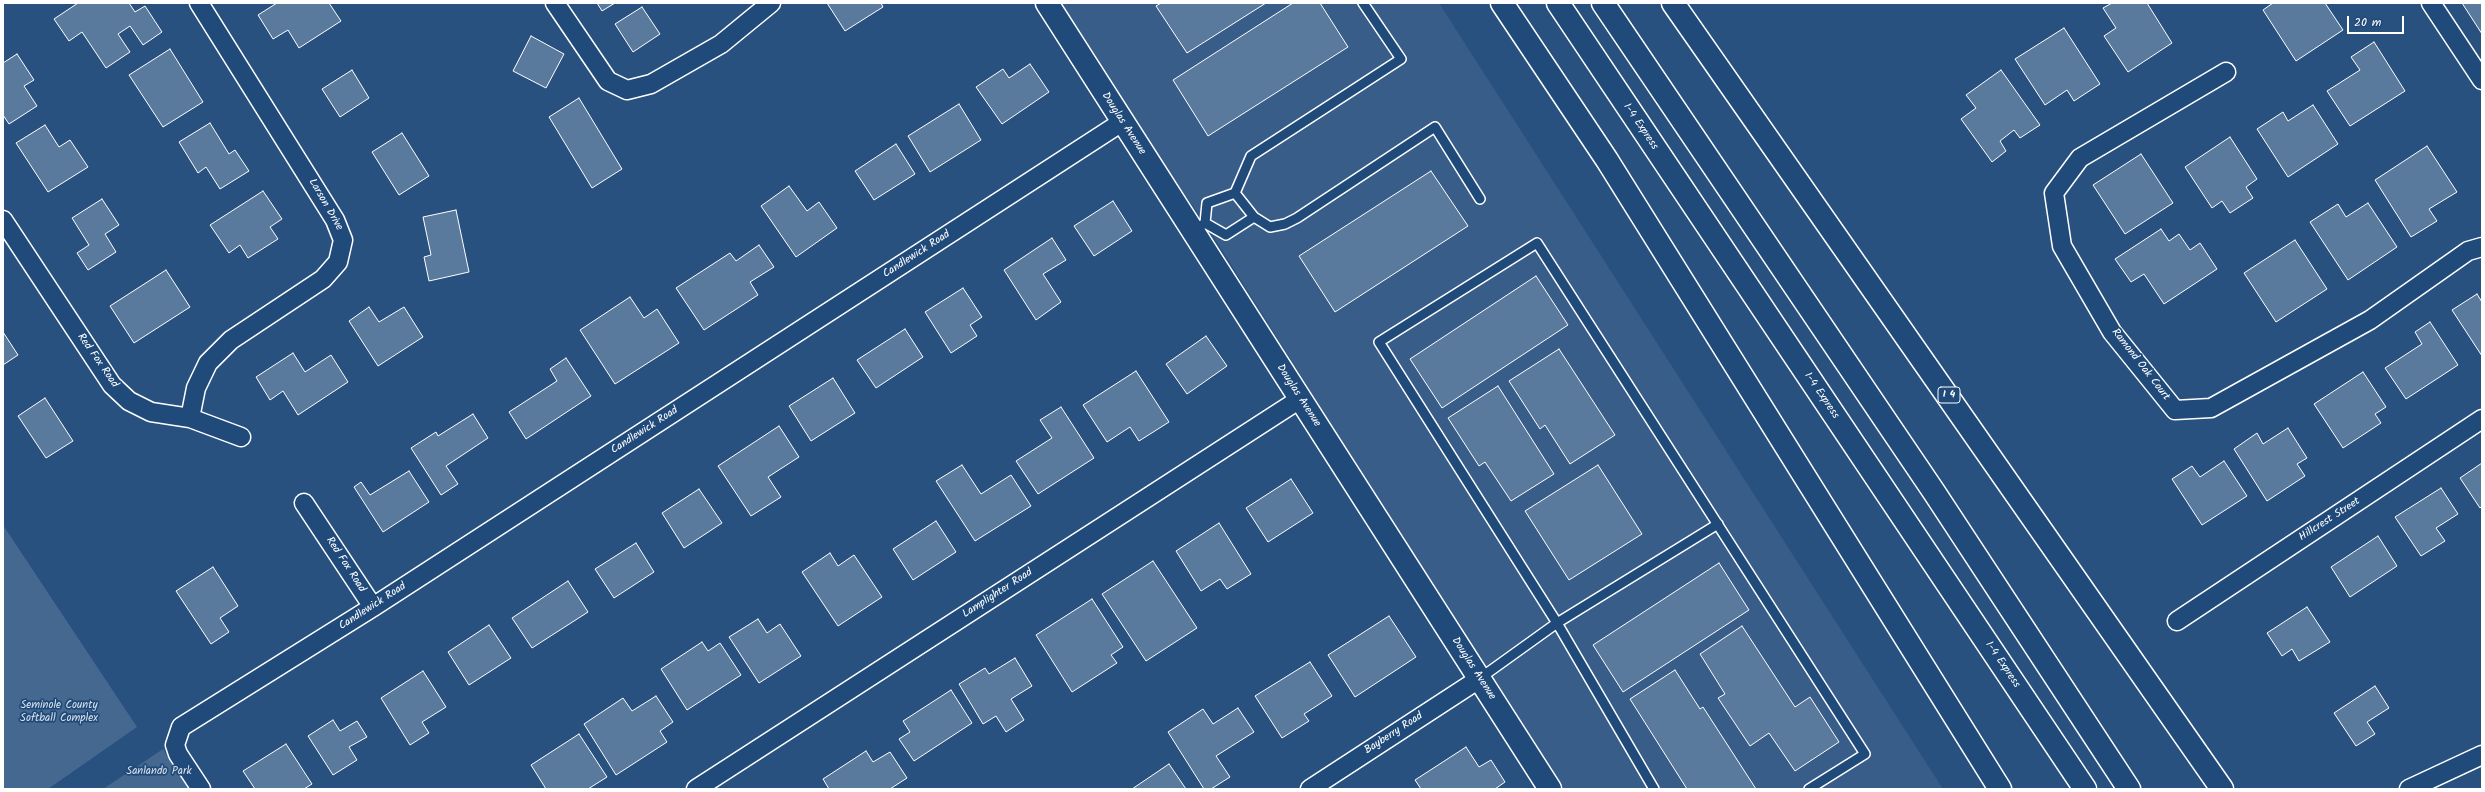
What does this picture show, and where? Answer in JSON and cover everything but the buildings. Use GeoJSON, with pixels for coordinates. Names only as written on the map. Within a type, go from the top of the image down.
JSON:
{"type":"FeatureCollection","features":[{"type":"Feature","properties":{"kind":"main road","name":"Douglas Avenue"},"geometry":{"type":"LineString","coordinates":[[1047,3],[1122,122],[1199,228],[1300,399],[1550,789]]}},
{"type":"Feature","properties":{"kind":"main road"},"geometry":{"type":"LineString","coordinates":[[1502,3],[1607,160],[2000,789]]}},
{"type":"Feature","properties":{"kind":"main road","name":"I-4 Express"},"geometry":{"type":"LineString","coordinates":[[1558,3],[2085,789]]}},
{"type":"Feature","properties":{"kind":"main road"},"geometry":{"type":"LineString","coordinates":[[1603,3],[1934,492],[2129,789]]}},
{"type":"Feature","properties":{"kind":"main road","name":"I 4"},"geometry":{"type":"LineString","coordinates":[[1674,3],[2222,789]]}},
{"type":"Feature","properties":{"kind":"street","name":"Larson Drive"},"geometry":{"type":"LineString","coordinates":[[190,418],[196,388],[208,363],[231,340],[324,279],[338,262],[343,240],[335,220],[199,3]]}},
{"type":"Feature","properties":{"kind":"street"},"geometry":{"type":"LineString","coordinates":[[555,3],[608,81],[627,90],[651,84],[722,44],[771,3]]}},
{"type":"Feature","properties":{"kind":"street"},"geometry":{"type":"LineString","coordinates":[[2431,3],[2482,80]]}},
{"type":"Feature","properties":{"kind":"street","name":"Ramond Oak Court"},"geometry":{"type":"LineString","coordinates":[[2226,72],[2080,158],[2054,193],[2062,246],[2112,332],[2175,410],[2211,408],[2370,320],[2468,251],[2482,247]]}},
{"type":"Feature","properties":{"kind":"street","name":"Candlewick Road"},"geometry":{"type":"LineString","coordinates":[[201,789],[178,754],[175,744],[181,727],[373,607],[1122,122]]}},
{"type":"Feature","properties":{"kind":"street","name":"Red Fox Road"},"geometry":{"type":"LineString","coordinates":[[3,220],[112,385],[129,401],[151,412],[190,418],[241,437]]}},
{"type":"Feature","properties":{"kind":"street","name":"Lamplighter Road"},"geometry":{"type":"LineString","coordinates":[[696,789],[1300,399]]}},
{"type":"Feature","properties":{"kind":"street","name":"Hillcrest Street"},"geometry":{"type":"LineString","coordinates":[[2177,621],[2482,419]]}},
{"type":"Feature","properties":{"kind":"street","name":"Red Fox Road"},"geometry":{"type":"LineString","coordinates":[[304,503],[373,607]]}},
{"type":"Feature","properties":{"kind":"street","name":"Bayberry Road"},"geometry":{"type":"LineString","coordinates":[[1310,789],[1479,679]]}},
{"type":"Feature","properties":{"kind":"street"},"geometry":{"type":"LineString","coordinates":[[2409,789],[2482,755]]}},
{"type":"Feature","properties":{"kind":"lane"},"geometry":{"type":"LineString","coordinates":[[1254,217],[1226,235],[1199,228],[1207,203],[1235,193],[1251,156],[1401,59],[1363,3]]}},
{"type":"Feature","properties":{"kind":"lane"},"geometry":{"type":"LineString","coordinates":[[1235,193],[1254,217],[1270,227],[1284,224],[1297,218],[1435,127],[1480,199]]}},
{"type":"Feature","properties":{"kind":"lane"},"geometry":{"type":"LineString","coordinates":[[1654,789],[1557,623],[1379,342],[1537,243],[1865,754],[1809,789]]}},
{"type":"Feature","properties":{"kind":"lane"},"geometry":{"type":"LineString","coordinates":[[1479,679],[1557,623],[1718,524]]}},
{"type":"Feature","properties":{"kind":"shaded area"},"geometry":{"type":"Polygon","coordinates":[[[1058,3],[1439,3],[1943,789],[1560,789],[1205,223],[1130,117],[1058,3]]]}},
{"type":"Feature","properties":{"kind":"green space","name":"Seminole County Softball Complex"},"geometry":{"type":"Polygon","coordinates":[[[3,525],[137,727],[48,789],[3,789],[3,525]]]}},
{"type":"Feature","properties":{"kind":"green space","name":"Sanlando Park"},"geometry":{"type":"Polygon","coordinates":[[[163,749],[189,789],[103,789],[163,749]]]}}]}
